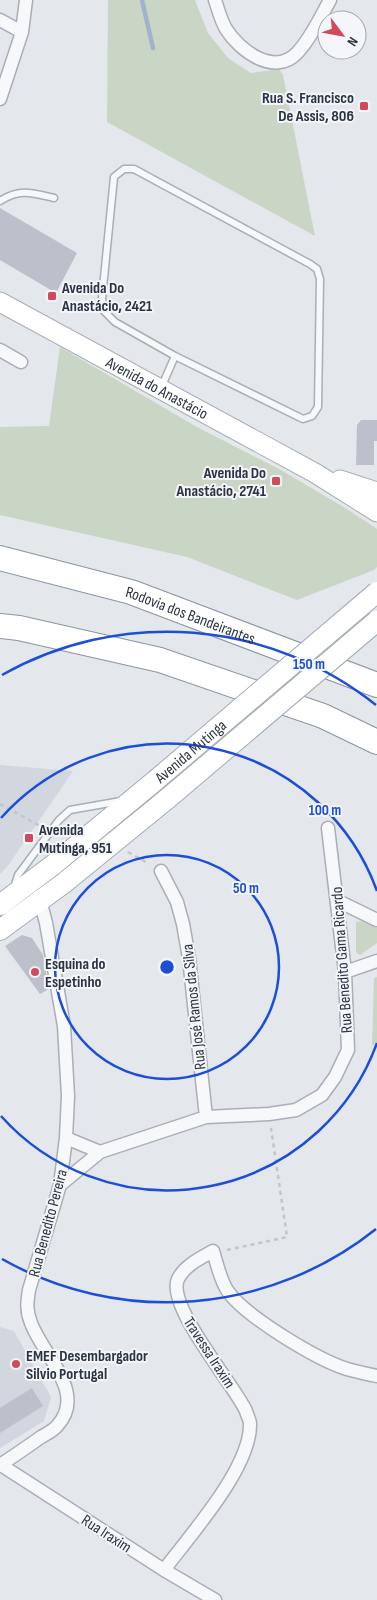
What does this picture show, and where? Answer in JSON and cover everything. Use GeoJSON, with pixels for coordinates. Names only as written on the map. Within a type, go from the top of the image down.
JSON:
{"type":"FeatureCollection","features":[{"type":"Feature","properties":{"kind":"highway","name":"Rodovia dos Bandeirantes"},"geometry":{"type":"LineString","coordinates":[[0,558],[131,592],[377,685]]}},
{"type":"Feature","properties":{"kind":"highway"},"geometry":{"type":"LineString","coordinates":[[0,626],[19,628],[160,660],[323,716],[377,742]]}},
{"type":"Feature","properties":{"kind":"main road","name":"Avenida do Anastácio"},"geometry":{"type":"LineString","coordinates":[[0,302],[315,473],[377,512]]}},
{"type":"Feature","properties":{"kind":"main road","name":"Avenida do Anastácio"},"geometry":{"type":"LineString","coordinates":[[315,473],[377,492]]}},
{"type":"Feature","properties":{"kind":"main road","name":"Avenida Mutinga"},"geometry":{"type":"LineString","coordinates":[[6,900],[32,882],[134,799],[377,592]]}},
{"type":"Feature","properties":{"kind":"main road","name":"Avenida Mutinga"},"geometry":{"type":"LineString","coordinates":[[0,930],[41,901],[113,844],[377,621]]}},
{"type":"Feature","properties":{"kind":"street"},"geometry":{"type":"LineString","coordinates":[[0,99],[22,32],[26,0]]}},
{"type":"Feature","properties":{"kind":"street"},"geometry":{"type":"LineString","coordinates":[[215,0],[225,28],[239,47],[253,56],[270,62],[285,61],[296,54],[311,33],[330,0]]}},
{"type":"Feature","properties":{"kind":"street"},"geometry":{"type":"LineString","coordinates":[[0,20],[22,32]]}},
{"type":"Feature","properties":{"kind":"street"},"geometry":{"type":"LineString","coordinates":[[0,350],[21,362]]}},
{"type":"Feature","properties":{"kind":"street","name":"Rua Benedito Gama Ricardo"},"geometry":{"type":"LineString","coordinates":[[60,1186],[100,1152],[206,1117],[269,1114],[296,1110],[322,1095],[335,1077],[348,1050],[345,972],[328,828]]}},
{"type":"Feature","properties":{"kind":"street","name":"Rua José Ramos da Silva"},"geometry":{"type":"LineString","coordinates":[[161,871],[177,902],[184,924],[206,1117]]}},
{"type":"Feature","properties":{"kind":"street","name":"Rua Benedito Pereira"},"geometry":{"type":"LineString","coordinates":[[0,1465],[57,1427],[68,1404],[66,1390],[55,1365],[31,1325],[26,1307],[29,1290],[60,1186],[66,1138],[68,1096],[64,1026],[46,923],[41,901],[32,882]]}},
{"type":"Feature","properties":{"kind":"street"},"geometry":{"type":"LineString","coordinates":[[338,901],[377,920]]}},
{"type":"Feature","properties":{"kind":"street"},"geometry":{"type":"LineString","coordinates":[[345,972],[377,961]]}},
{"type":"Feature","properties":{"kind":"street"},"geometry":{"type":"LineString","coordinates":[[66,1138],[100,1152]]}},
{"type":"Feature","properties":{"kind":"street"},"geometry":{"type":"LineString","coordinates":[[213,1251],[226,1288],[233,1298],[248,1312],[317,1356],[346,1369],[377,1376]]}},
{"type":"Feature","properties":{"kind":"street","name":"Travessa Iraxim"},"geometry":{"type":"LineString","coordinates":[[164,1570],[219,1497],[236,1470],[248,1442],[251,1423],[240,1399],[186,1319],[177,1295],[178,1280],[182,1274],[191,1263],[213,1251]]}},
{"type":"Feature","properties":{"kind":"street","name":"Rua Iraxim"},"geometry":{"type":"LineString","coordinates":[[0,1465],[164,1570],[215,1600]]}},
{"type":"Feature","properties":{"kind":"lane"},"geometry":{"type":"LineString","coordinates":[[124,169],[134,169],[310,264],[317,269],[320,279],[318,407],[312,416],[303,419],[175,356],[115,322],[104,311],[102,298],[114,177],[124,169]]}},
{"type":"Feature","properties":{"kind":"lane"},"geometry":{"type":"LineString","coordinates":[[0,201],[12,193],[28,192],[54,198]]}},
{"type":"Feature","properties":{"kind":"lane"},"geometry":{"type":"LineString","coordinates":[[160,389],[175,356]]}},
{"type":"Feature","properties":{"kind":"lane"},"geometry":{"type":"LineString","coordinates":[[6,900],[18,875],[60,820],[70,810],[134,799]]}},
{"type":"Feature","properties":{"kind":"path"},"geometry":{"type":"LineString","coordinates":[[0,804],[44,828]]}},
{"type":"Feature","properties":{"kind":"path"},"geometry":{"type":"LineString","coordinates":[[113,844],[161,871]]}},
{"type":"Feature","properties":{"kind":"path"},"geometry":{"type":"LineString","coordinates":[[213,1251],[287,1238],[269,1114]]}},
{"type":"Feature","properties":{"kind":"shaded area"},"geometry":{"type":"Polygon","coordinates":[[[0,765],[73,771],[7,867],[0,874],[0,765]]]}},
{"type":"Feature","properties":{"kind":"shaded area","name":"EMEF Desembargador Silvio Portugal"},"geometry":{"type":"Polygon","coordinates":[[[0,1327],[14,1331],[51,1397],[44,1421],[0,1448],[0,1327]]]}},
{"type":"Feature","properties":{"kind":"green space"},"geometry":{"type":"Polygon","coordinates":[[[108,0],[195,0],[208,33],[228,58],[251,73],[279,69],[283,75],[315,236],[107,122],[108,0]]]}},
{"type":"Feature","properties":{"kind":"green space"},"geometry":{"type":"Polygon","coordinates":[[[60,347],[197,427],[281,470],[377,529],[377,567],[374,570],[297,600],[187,557],[0,515],[0,427],[49,426],[60,347]]]}},
{"type":"Feature","properties":{"kind":"green space"},"geometry":{"type":"Polygon","coordinates":[[[362,921],[377,928],[377,943],[360,955],[356,952],[356,922],[362,921]]]}},
{"type":"Feature","properties":{"kind":"green space"},"geometry":{"type":"Polygon","coordinates":[[[377,977],[377,1042],[372,1046],[374,978],[377,977]]]}},
{"type":"Feature","properties":{"kind":"building"},"geometry":{"type":"Polygon","coordinates":[[[0,208],[77,253],[56,293],[0,260],[0,208]]]}},
{"type":"Feature","properties":{"kind":"building"},"geometry":{"type":"Polygon","coordinates":[[[361,420],[377,420],[377,441],[374,441],[374,465],[356,465],[357,425],[361,420]]]}},
{"type":"Feature","properties":{"kind":"building","name":"Esquina do Espetinho"},"geometry":{"type":"Polygon","coordinates":[[[22,935],[32,938],[43,955],[49,989],[40,994],[5,946],[22,935]]]}},
{"type":"Feature","properties":{"kind":"building"},"geometry":{"type":"Polygon","coordinates":[[[32,1388],[43,1406],[0,1433],[0,1408],[32,1388]]]}},
{"type":"Feature","properties":{"kind":"waterway"},"geometry":{"type":"LineString","coordinates":[[142,0],[153,48]]}},
{"type":"Feature","properties":{"kind":"place","name":"Rua S. Francisco De Assis, 806"},"geometry":{"type":"Point","coordinates":[364,106]}},
{"type":"Feature","properties":{"kind":"place","name":"Avenida Do Anastácio, 2421"},"geometry":{"type":"Point","coordinates":[52,296]}},
{"type":"Feature","properties":{"kind":"place","name":"Avenida Do Anastácio, 2741"},"geometry":{"type":"Point","coordinates":[276,481]}},
{"type":"Feature","properties":{"kind":"place","name":"Avenida Mutinga, 951"},"geometry":{"type":"Point","coordinates":[29,838]}},
{"type":"Feature","properties":{"kind":"place","name":"Esquina do Espetinho"},"geometry":{"type":"Point","coordinates":[35,972]}},
{"type":"Feature","properties":{"kind":"place","name":"EMEF Desembargador Silvio Portugal"},"geometry":{"type":"Point","coordinates":[16,1364]}}]}
